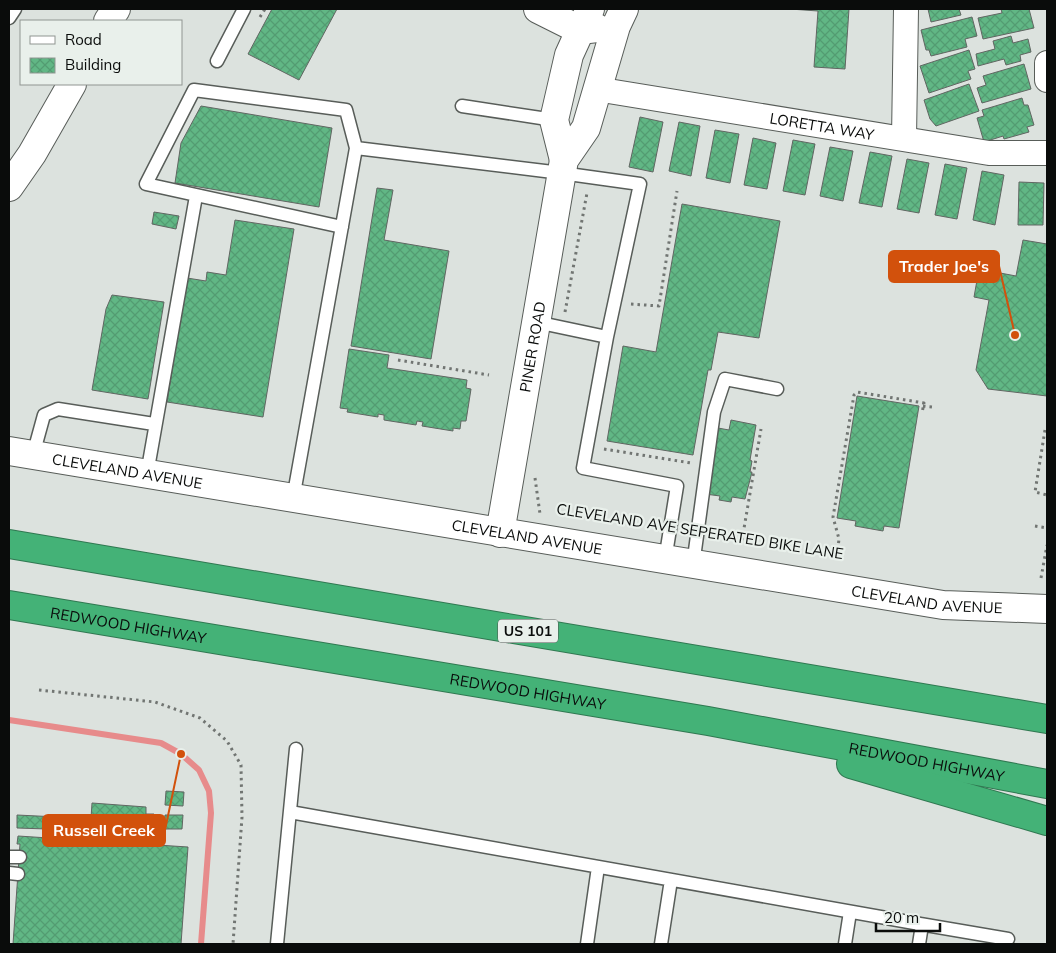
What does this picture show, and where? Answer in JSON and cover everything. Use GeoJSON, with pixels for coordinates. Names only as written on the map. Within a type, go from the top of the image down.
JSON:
{"type":"FeatureCollection","features":[{"type":"Feature","properties":{"kind":"highway","name":"US 101"},"geometry":{"type":"LineString","coordinates":[[9,544],[1047,719]]}},
{"type":"Feature","properties":{"kind":"highway","name":"REDWOOD HIGHWAY"},"geometry":{"type":"LineString","coordinates":[[9,605],[708,721],[1047,784]]}},
{"type":"Feature","properties":{"kind":"highway"},"geometry":{"type":"LineString","coordinates":[[708,721],[1047,822]]}},
{"type":"Feature","properties":{"kind":"main road"},"geometry":{"type":"LineString","coordinates":[[109,20],[116,9]]}},
{"type":"Feature","properties":{"kind":"main road"},"geometry":{"type":"LineString","coordinates":[[538,9],[585,19],[612,15]]}},
{"type":"Feature","properties":{"kind":"main road","name":"PINER ROAD"},"geometry":{"type":"LineString","coordinates":[[563,166],[586,128],[612,15]]}},
{"type":"Feature","properties":{"kind":"main road","name":"PINER ROAD"},"geometry":{"type":"LineString","coordinates":[[500,533],[549,324],[563,166],[554,120],[563,77],[585,19]]}},
{"type":"Feature","properties":{"kind":"main road"},"geometry":{"type":"LineString","coordinates":[[9,187],[32,154],[71,85]]}},
{"type":"Feature","properties":{"kind":"main road","name":"CLEVELAND AVENUE"},"geometry":{"type":"LineString","coordinates":[[21,453],[943,605],[1047,609]]}},
{"type":"Feature","properties":{"kind":"street"},"geometry":{"type":"LineString","coordinates":[[904,138],[906,9]]}},
{"type":"Feature","properties":{"kind":"street"},"geometry":{"type":"LineString","coordinates":[[1047,63],[1047,80]]}},
{"type":"Feature","properties":{"kind":"street","name":"LORETTA WAY"},"geometry":{"type":"LineString","coordinates":[[596,89],[989,153],[1047,153]]}},
{"type":"Feature","properties":{"kind":"lane"},"geometry":{"type":"LineString","coordinates":[[9,18],[15,9]]}},
{"type":"Feature","properties":{"kind":"lane"},"geometry":{"type":"LineString","coordinates":[[217,61],[244,9]]}},
{"type":"Feature","properties":{"kind":"lane"},"geometry":{"type":"LineString","coordinates":[[293,499],[342,227],[356,148],[346,110],[194,90],[146,184],[342,227]]}},
{"type":"Feature","properties":{"kind":"lane"},"geometry":{"type":"LineString","coordinates":[[462,106],[554,120]]}},
{"type":"Feature","properties":{"kind":"lane"},"geometry":{"type":"LineString","coordinates":[[356,148],[563,166],[590,177],[640,184],[607,337],[583,468],[677,486],[665,560]]}},
{"type":"Feature","properties":{"kind":"lane"},"geometry":{"type":"LineString","coordinates":[[147,474],[154,424],[196,196]]}},
{"type":"Feature","properties":{"kind":"lane"},"geometry":{"type":"LineString","coordinates":[[549,324],[607,337]]}},
{"type":"Feature","properties":{"kind":"lane"},"geometry":{"type":"LineString","coordinates":[[693,565],[714,412],[725,379],[777,390]]}},
{"type":"Feature","properties":{"kind":"lane"},"geometry":{"type":"LineString","coordinates":[[21,453],[44,415],[58,409],[154,424]]}},
{"type":"Feature","properties":{"kind":"lane"},"geometry":{"type":"LineString","coordinates":[[277,944],[296,749]]}},
{"type":"Feature","properties":{"kind":"lane"},"geometry":{"type":"LineString","coordinates":[[290,812],[1008,939]]}},
{"type":"Feature","properties":{"kind":"lane"},"geometry":{"type":"LineString","coordinates":[[587,944],[598,867]]}},
{"type":"Feature","properties":{"kind":"lane"},"geometry":{"type":"LineString","coordinates":[[661,944],[671,880]]}},
{"type":"Feature","properties":{"kind":"lane"},"geometry":{"type":"LineString","coordinates":[[845,944],[850,912]]}},
{"type":"Feature","properties":{"kind":"lane"},"geometry":{"type":"LineString","coordinates":[[919,944],[922,925],[920,924]]}},
{"type":"Feature","properties":{"kind":"path"},"geometry":{"type":"LineString","coordinates":[[549,324],[590,177]]}},
{"type":"Feature","properties":{"kind":"path"},"geometry":{"type":"LineString","coordinates":[[628,310],[630,303],[658,306],[677,191]]}},
{"type":"Feature","properties":{"kind":"path"},"geometry":{"type":"LineString","coordinates":[[398,360],[489,375]]}},
{"type":"Feature","properties":{"kind":"path"},"geometry":{"type":"LineString","coordinates":[[837,556],[839,539],[833,517],[854,395],[857,392],[924,403],[922,413]]}},
{"type":"Feature","properties":{"kind":"path"},"geometry":{"type":"LineString","coordinates":[[923,406],[933,408]]}},
{"type":"Feature","properties":{"kind":"path"},"geometry":{"type":"LineString","coordinates":[[742,540],[761,429]]}},
{"type":"Feature","properties":{"kind":"path"},"geometry":{"type":"LineString","coordinates":[[1045,430],[1035,492],[1047,495]]}},
{"type":"Feature","properties":{"kind":"path"},"geometry":{"type":"LineString","coordinates":[[599,448],[694,463]]}},
{"type":"Feature","properties":{"kind":"path","name":"CLEVELAND AVE SEPERATED BIKE LANE"},"geometry":{"type":"LineString","coordinates":[[535,473],[540,516]]}},
{"type":"Feature","properties":{"kind":"path"},"geometry":{"type":"LineString","coordinates":[[1035,526],[1047,528]]}},
{"type":"Feature","properties":{"kind":"path"},"geometry":{"type":"LineString","coordinates":[[1041,578],[1047,545]]}},
{"type":"Feature","properties":{"kind":"path"},"geometry":{"type":"LineString","coordinates":[[39,690],[155,702],[200,718],[227,741],[241,765],[242,817],[233,944]]}},
{"type":"Feature","properties":{"kind":"building"},"geometry":{"type":"Polygon","coordinates":[[[272,9],[337,9],[299,80],[248,54],[272,9]]]}},
{"type":"Feature","properties":{"kind":"building"},"geometry":{"type":"Polygon","coordinates":[[[790,9],[849,9],[845,69],[814,67],[818,11],[790,9]]]}},
{"type":"Feature","properties":{"kind":"building"},"geometry":{"type":"Polygon","coordinates":[[[928,9],[959,9],[961,15],[931,22],[928,9]]]}},
{"type":"Feature","properties":{"kind":"building"},"geometry":{"type":"Polygon","coordinates":[[[1001,9],[1029,9],[1034,28],[983,39],[978,18],[1002,13],[1001,9]]]}},
{"type":"Feature","properties":{"kind":"building"},"geometry":{"type":"Polygon","coordinates":[[[972,17],[977,36],[965,39],[967,47],[931,56],[929,50],[926,50],[921,30],[972,17]]]}},
{"type":"Feature","properties":{"kind":"building"},"geometry":{"type":"Polygon","coordinates":[[[1011,36],[1013,43],[1028,39],[1031,52],[1020,55],[1021,61],[1006,65],[1004,59],[978,66],[976,54],[995,49],[993,41],[1011,36]]]}},
{"type":"Feature","properties":{"kind":"building"},"geometry":{"type":"Polygon","coordinates":[[[969,50],[975,69],[968,71],[971,79],[929,93],[920,66],[969,50]]]}},
{"type":"Feature","properties":{"kind":"building"},"geometry":{"type":"Polygon","coordinates":[[[1024,64],[1031,89],[982,103],[977,88],[986,85],[983,76],[1024,64]]]}},
{"type":"Feature","properties":{"kind":"building"},"geometry":{"type":"Polygon","coordinates":[[[969,84],[979,111],[936,126],[930,119],[924,100],[969,84]]]}},
{"type":"Feature","properties":{"kind":"building"},"geometry":{"type":"Polygon","coordinates":[[[1022,98],[1024,105],[1028,105],[1034,125],[1027,127],[1029,132],[1004,139],[1003,136],[984,142],[977,118],[984,116],[982,110],[1022,98]]]}},
{"type":"Feature","properties":{"kind":"building"},"geometry":{"type":"Polygon","coordinates":[[[201,106],[332,128],[319,207],[175,183],[181,143],[201,106]]]}},
{"type":"Feature","properties":{"kind":"building"},"geometry":{"type":"Polygon","coordinates":[[[640,117],[663,122],[653,172],[629,167],[640,117]]]}},
{"type":"Feature","properties":{"kind":"building"},"geometry":{"type":"Polygon","coordinates":[[[679,122],[700,126],[691,176],[669,171],[679,122]]]}},
{"type":"Feature","properties":{"kind":"building"},"geometry":{"type":"Polygon","coordinates":[[[715,130],[739,134],[730,183],[706,178],[715,130]]]}},
{"type":"Feature","properties":{"kind":"building"},"geometry":{"type":"Polygon","coordinates":[[[753,138],[776,143],[767,189],[744,185],[753,138]]]}},
{"type":"Feature","properties":{"kind":"building"},"geometry":{"type":"Polygon","coordinates":[[[793,140],[815,144],[805,195],[783,191],[793,140]]]}},
{"type":"Feature","properties":{"kind":"building"},"geometry":{"type":"Polygon","coordinates":[[[830,147],[853,151],[843,201],[820,196],[830,147]]]}},
{"type":"Feature","properties":{"kind":"building"},"geometry":{"type":"Polygon","coordinates":[[[870,152],[892,156],[882,207],[859,203],[870,152]]]}},
{"type":"Feature","properties":{"kind":"building"},"geometry":{"type":"Polygon","coordinates":[[[907,159],[929,163],[919,213],[897,209],[907,159]]]}},
{"type":"Feature","properties":{"kind":"building"},"geometry":{"type":"Polygon","coordinates":[[[945,164],[967,168],[957,219],[935,215],[945,164]]]}},
{"type":"Feature","properties":{"kind":"building"},"geometry":{"type":"Polygon","coordinates":[[[982,171],[1004,175],[995,225],[973,220],[982,171]]]}},
{"type":"Feature","properties":{"kind":"building"},"geometry":{"type":"Polygon","coordinates":[[[1019,182],[1044,183],[1043,225],[1018,225],[1019,182]]]}},
{"type":"Feature","properties":{"kind":"building"},"geometry":{"type":"Polygon","coordinates":[[[377,188],[393,190],[384,240],[449,251],[431,359],[351,346],[377,188]]]}},
{"type":"Feature","properties":{"kind":"building"},"geometry":{"type":"Polygon","coordinates":[[[682,204],[780,221],[759,338],[718,332],[711,370],[708,370],[693,455],[607,441],[623,346],[656,352],[682,204]]]}},
{"type":"Feature","properties":{"kind":"building"},"geometry":{"type":"Polygon","coordinates":[[[154,212],[179,216],[176,229],[152,224],[154,212]]]}},
{"type":"Feature","properties":{"kind":"building"},"geometry":{"type":"Polygon","coordinates":[[[235,220],[294,229],[263,417],[167,402],[187,278],[206,281],[207,272],[226,275],[235,220]]]}},
{"type":"Feature","properties":{"kind":"building"},"geometry":{"type":"Polygon","coordinates":[[[1023,240],[1047,244],[1047,396],[988,389],[976,370],[989,300],[974,297],[979,269],[1016,276],[1023,240]]]}},
{"type":"Feature","properties":{"kind":"building"},"geometry":{"type":"Polygon","coordinates":[[[112,295],[164,302],[148,399],[92,390],[106,309],[112,295]]]}},
{"type":"Feature","properties":{"kind":"building"},"geometry":{"type":"Polygon","coordinates":[[[349,349],[389,355],[387,368],[467,380],[466,388],[471,389],[466,421],[461,421],[460,429],[453,428],[453,431],[422,426],[423,422],[417,421],[416,425],[384,420],[384,415],[378,414],[378,417],[347,412],[348,409],[340,408],[349,349]]]}},
{"type":"Feature","properties":{"kind":"building"},"geometry":{"type":"Polygon","coordinates":[[[857,396],[919,406],[899,528],[884,526],[883,531],[855,526],[856,521],[837,518],[857,396]]]}},
{"type":"Feature","properties":{"kind":"building"},"geometry":{"type":"Polygon","coordinates":[[[731,420],[756,425],[750,460],[752,461],[750,472],[752,472],[745,499],[732,497],[731,502],[719,500],[720,496],[705,494],[714,458],[710,457],[718,428],[729,430],[731,420]]]}},
{"type":"Feature","properties":{"kind":"building"},"geometry":{"type":"Polygon","coordinates":[[[166,791],[184,792],[183,806],[165,805],[166,791]]]}},
{"type":"Feature","properties":{"kind":"building"},"geometry":{"type":"Polygon","coordinates":[[[92,803],[146,807],[146,814],[154,814],[152,840],[90,835],[92,803]]]}},
{"type":"Feature","properties":{"kind":"building"},"geometry":{"type":"Polygon","coordinates":[[[17,815],[78,818],[77,830],[17,828],[17,815]]]}},
{"type":"Feature","properties":{"kind":"building"},"geometry":{"type":"Polygon","coordinates":[[[165,815],[183,815],[182,829],[164,829],[165,815]]]}},
{"type":"Feature","properties":{"kind":"building"},"geometry":{"type":"Polygon","coordinates":[[[18,836],[188,847],[181,944],[13,944],[20,844],[17,844],[18,836]]]}},
{"type":"Feature","properties":{"kind":"waterway"},"geometry":{"type":"LineString","coordinates":[[9,720],[161,743],[181,754],[199,770],[209,791],[211,813],[201,944]]}},
{"type":"Feature","properties":{"kind":"place","name":"Trader Joe's"},"geometry":{"type":"Point","coordinates":[1015,335]}},
{"type":"Feature","properties":{"kind":"place","name":"Russell Creek"},"geometry":{"type":"Point","coordinates":[181,754]}}]}
